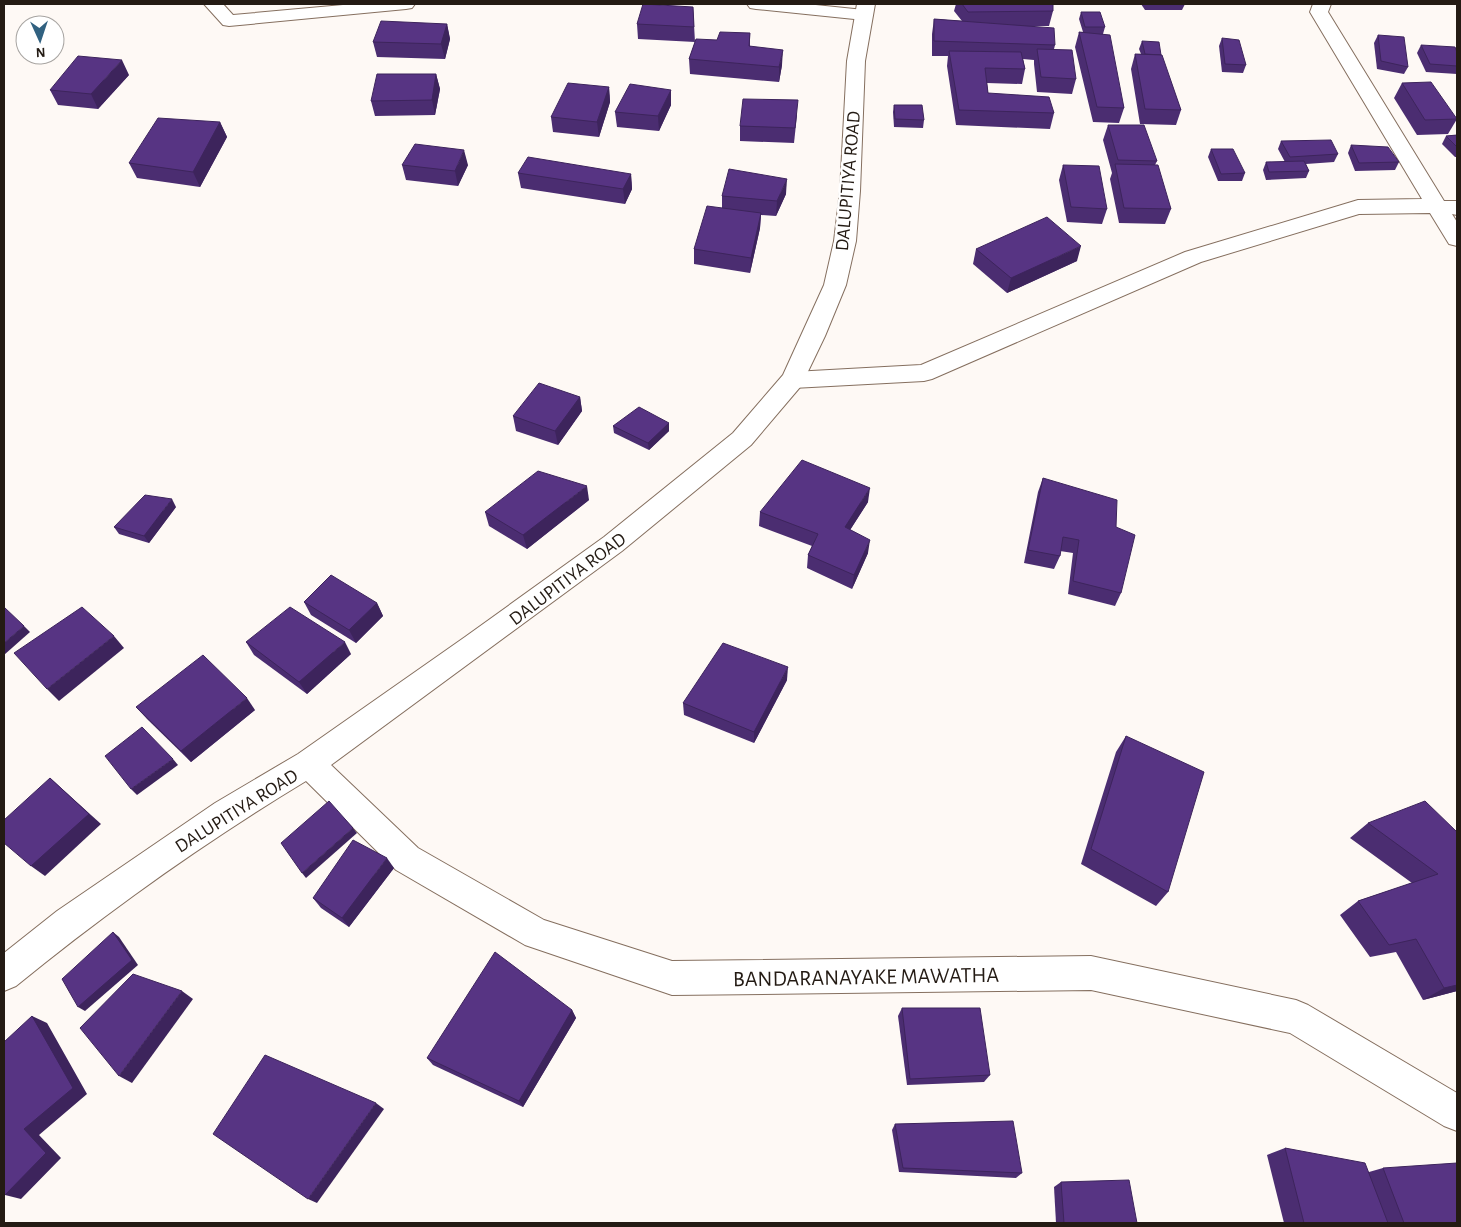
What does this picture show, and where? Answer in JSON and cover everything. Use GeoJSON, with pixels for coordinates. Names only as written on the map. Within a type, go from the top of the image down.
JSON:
{"type":"FeatureCollection","features":[{"type":"Feature","properties":{"kind":"street"},"geometry":{"type":"LineString","coordinates":[[212,4],[229,21],[406,4]]}},
{"type":"Feature","properties":{"kind":"street"},"geometry":{"type":"LineString","coordinates":[[756,4],[865,10]]}},
{"type":"Feature","properties":{"kind":"street"},"geometry":{"type":"LineString","coordinates":[[1322,4],[1319,12],[1447,207],[1457,239]]}},
{"type":"Feature","properties":{"kind":"street","name":"DALUPITIYA ROAD"},"geometry":{"type":"LineString","coordinates":[[4,974],[69,922],[226,813],[309,764],[613,544],[742,439],[793,380],[835,285],[845,241],[850,191],[856,61],[865,10]]}},
{"type":"Feature","properties":{"kind":"street"},"geometry":{"type":"LineString","coordinates":[[793,380],[924,373],[1193,257],[1358,207],[1447,207]]}},
{"type":"Feature","properties":{"kind":"street","name":"BANDARANAYAKE MAWATHA"},"geometry":{"type":"LineString","coordinates":[[309,764],[407,859],[537,934],[672,978],[1091,973],[1296,1017],[1457,1113]]}},
{"type":"Feature","properties":{"kind":"building"},"geometry":{"type":"Polygon","coordinates":[[[643,4],[693,7],[694,27],[637,24],[643,4]]]}},
{"type":"Feature","properties":{"kind":"building"},"geometry":{"type":"Polygon","coordinates":[[[962,4],[1053,4],[1053,11],[968,12],[962,4]]]}},
{"type":"Feature","properties":{"kind":"building"},"geometry":{"type":"Polygon","coordinates":[[[1081,12],[1100,12],[1105,27],[1085,27],[1081,12]]]}},
{"type":"Feature","properties":{"kind":"building"},"geometry":{"type":"Polygon","coordinates":[[[934,19],[1054,28],[1055,45],[934,41],[934,19]]]}},
{"type":"Feature","properties":{"kind":"building"},"geometry":{"type":"Polygon","coordinates":[[[381,21],[447,24],[441,44],[373,42],[381,21]]]}},
{"type":"Feature","properties":{"kind":"building"},"geometry":{"type":"Polygon","coordinates":[[[720,32],[750,33],[749,46],[783,50],[779,67],[689,59],[696,39],[717,40],[720,32]]]}},
{"type":"Feature","properties":{"kind":"building"},"geometry":{"type":"Polygon","coordinates":[[[1079,32],[1110,35],[1124,108],[1097,107],[1079,32]]]}},
{"type":"Feature","properties":{"kind":"building"},"geometry":{"type":"Polygon","coordinates":[[[1378,35],[1404,37],[1408,67],[1381,61],[1378,35]]]}},
{"type":"Feature","properties":{"kind":"building"},"geometry":{"type":"Polygon","coordinates":[[[1222,38],[1239,40],[1246,65],[1225,64],[1222,38]]]}},
{"type":"Feature","properties":{"kind":"building"},"geometry":{"type":"Polygon","coordinates":[[[1142,41],[1159,42],[1161,55],[1145,54],[1142,41]]]}},
{"type":"Feature","properties":{"kind":"building"},"geometry":{"type":"Polygon","coordinates":[[[1421,45],[1455,47],[1457,66],[1430,64],[1421,45]]]}},
{"type":"Feature","properties":{"kind":"building"},"geometry":{"type":"Polygon","coordinates":[[[1037,49],[1072,50],[1076,79],[1041,77],[1037,49]]]}},
{"type":"Feature","properties":{"kind":"building"},"geometry":{"type":"Polygon","coordinates":[[[949,51],[1021,52],[1025,69],[985,68],[988,93],[1049,97],[1054,113],[959,110],[949,51]]]}},
{"type":"Feature","properties":{"kind":"building"},"geometry":{"type":"Polygon","coordinates":[[[1135,54],[1162,55],[1181,110],[1145,109],[1135,54]]]}},
{"type":"Feature","properties":{"kind":"building"},"geometry":{"type":"Polygon","coordinates":[[[78,56],[122,60],[91,94],[50,90],[78,56]]]}},
{"type":"Feature","properties":{"kind":"building"},"geometry":{"type":"Polygon","coordinates":[[[377,74],[436,74],[432,100],[371,101],[377,74]]]}},
{"type":"Feature","properties":{"kind":"building"},"geometry":{"type":"Polygon","coordinates":[[[1431,82],[1457,119],[1425,120],[1402,83],[1431,82]]]}},
{"type":"Feature","properties":{"kind":"building"},"geometry":{"type":"Polygon","coordinates":[[[568,83],[609,87],[597,122],[551,117],[568,83]]]}},
{"type":"Feature","properties":{"kind":"building"},"geometry":{"type":"Polygon","coordinates":[[[630,84],[671,90],[658,116],[615,112],[630,84]]]}},
{"type":"Feature","properties":{"kind":"building"},"geometry":{"type":"Polygon","coordinates":[[[743,99],[798,100],[795,128],[740,126],[743,99]]]}},
{"type":"Feature","properties":{"kind":"building"},"geometry":{"type":"Polygon","coordinates":[[[894,105],[922,105],[924,120],[895,119],[894,105]]]}},
{"type":"Feature","properties":{"kind":"building"},"geometry":{"type":"Polygon","coordinates":[[[158,118],[220,122],[193,172],[129,163],[158,118]]]}},
{"type":"Feature","properties":{"kind":"building"},"geometry":{"type":"Polygon","coordinates":[[[1108,125],[1144,125],[1157,161],[1118,160],[1108,125]]]}},
{"type":"Feature","properties":{"kind":"building"},"geometry":{"type":"Polygon","coordinates":[[[1457,135],[1457,147],[1446,136],[1457,135]]]}},
{"type":"Feature","properties":{"kind":"building"},"geometry":{"type":"Polygon","coordinates":[[[1331,140],[1338,154],[1290,157],[1281,141],[1331,140]]]}},
{"type":"Feature","properties":{"kind":"building"},"geometry":{"type":"Polygon","coordinates":[[[415,144],[464,150],[455,171],[402,165],[415,144]]]}},
{"type":"Feature","properties":{"kind":"building"},"geometry":{"type":"Polygon","coordinates":[[[1351,145],[1388,147],[1399,162],[1359,163],[1351,145]]]}},
{"type":"Feature","properties":{"kind":"building"},"geometry":{"type":"Polygon","coordinates":[[[1211,149],[1233,149],[1245,173],[1221,174],[1211,149]]]}},
{"type":"Feature","properties":{"kind":"building"},"geometry":{"type":"Polygon","coordinates":[[[528,157],[631,174],[623,189],[518,173],[528,157]]]}},
{"type":"Feature","properties":{"kind":"building"},"geometry":{"type":"Polygon","coordinates":[[[1304,161],[1309,171],[1269,172],[1266,162],[1304,161]]]}},
{"type":"Feature","properties":{"kind":"building"},"geometry":{"type":"Polygon","coordinates":[[[1115,164],[1158,165],[1171,209],[1124,208],[1115,164]]]}},
{"type":"Feature","properties":{"kind":"building"},"geometry":{"type":"Polygon","coordinates":[[[1063,165],[1099,166],[1107,209],[1071,207],[1063,165]]]}},
{"type":"Feature","properties":{"kind":"building"},"geometry":{"type":"Polygon","coordinates":[[[729,169],[787,179],[777,201],[722,196],[729,169]]]}},
{"type":"Feature","properties":{"kind":"building"},"geometry":{"type":"Polygon","coordinates":[[[707,206],[761,213],[751,258],[694,249],[707,206]]]}},
{"type":"Feature","properties":{"kind":"building"},"geometry":{"type":"Polygon","coordinates":[[[1047,217],[1081,246],[1011,278],[976,249],[1047,217]]]}},
{"type":"Feature","properties":{"kind":"building"},"geometry":{"type":"Polygon","coordinates":[[[539,383],[580,397],[555,431],[513,416],[539,383]]]}},
{"type":"Feature","properties":{"kind":"building"},"geometry":{"type":"Polygon","coordinates":[[[639,407],[669,423],[648,443],[613,426],[639,407]]]}},
{"type":"Feature","properties":{"kind":"building"},"geometry":{"type":"Polygon","coordinates":[[[802,460],[870,488],[845,527],[870,540],[854,575],[808,555],[818,534],[760,512],[802,460]]]}},
{"type":"Feature","properties":{"kind":"building"},"geometry":{"type":"Polygon","coordinates":[[[538,471],[587,486],[523,535],[485,512],[538,471]]]}},
{"type":"Feature","properties":{"kind":"building"},"geometry":{"type":"Polygon","coordinates":[[[1043,478],[1117,500],[1116,527],[1135,535],[1121,593],[1073,581],[1079,540],[1063,537],[1060,556],[1028,550],[1043,478]]]}},
{"type":"Feature","properties":{"kind":"building"},"geometry":{"type":"Polygon","coordinates":[[[145,495],[172,499],[144,536],[114,527],[145,495]]]}},
{"type":"Feature","properties":{"kind":"building"},"geometry":{"type":"Polygon","coordinates":[[[331,575],[377,603],[349,630],[304,602],[331,575]]]}},
{"type":"Feature","properties":{"kind":"building"},"geometry":{"type":"Polygon","coordinates":[[[4,607],[24,626],[4,643],[4,607]]]}},
{"type":"Feature","properties":{"kind":"building"},"geometry":{"type":"Polygon","coordinates":[[[82,607],[114,636],[47,689],[14,653],[82,607]]]}},
{"type":"Feature","properties":{"kind":"building"},"geometry":{"type":"Polygon","coordinates":[[[290,607],[345,642],[299,682],[246,642],[290,607]]]}},
{"type":"Feature","properties":{"kind":"building"},"geometry":{"type":"Polygon","coordinates":[[[723,643],[788,667],[754,732],[683,703],[723,643]]]}},
{"type":"Feature","properties":{"kind":"building"},"geometry":{"type":"Polygon","coordinates":[[[203,655],[247,698],[181,751],[136,707],[203,655]]]}},
{"type":"Feature","properties":{"kind":"building"},"geometry":{"type":"Polygon","coordinates":[[[142,727],[173,759],[131,789],[105,756],[142,727]]]}},
{"type":"Feature","properties":{"kind":"building"},"geometry":{"type":"Polygon","coordinates":[[[1126,736],[1204,772],[1168,892],[1091,849],[1126,736]]]}},
{"type":"Feature","properties":{"kind":"building"},"geometry":{"type":"Polygon","coordinates":[[[50,778],[89,814],[31,866],[4,843],[4,820],[50,778]]]}},
{"type":"Feature","properties":{"kind":"building"},"geometry":{"type":"Polygon","coordinates":[[[329,801],[353,828],[302,873],[281,843],[329,801]]]}},
{"type":"Feature","properties":{"kind":"building"},"geometry":{"type":"Polygon","coordinates":[[[1425,801],[1457,832],[1457,985],[1444,988],[1416,939],[1389,945],[1358,901],[1438,874],[1368,823],[1425,801]]]}},
{"type":"Feature","properties":{"kind":"building"},"geometry":{"type":"Polygon","coordinates":[[[353,840],[387,858],[342,918],[313,898],[353,840]]]}},
{"type":"Feature","properties":{"kind":"building"},"geometry":{"type":"Polygon","coordinates":[[[113,932],[132,960],[78,1007],[62,979],[113,932]]]}},
{"type":"Feature","properties":{"kind":"building"},"geometry":{"type":"Polygon","coordinates":[[[495,952],[572,1010],[519,1101],[427,1058],[495,952]]]}},
{"type":"Feature","properties":{"kind":"building"},"geometry":{"type":"Polygon","coordinates":[[[133,974],[182,991],[119,1076],[80,1028],[133,974]]]}},
{"type":"Feature","properties":{"kind":"building"},"geometry":{"type":"Polygon","coordinates":[[[902,1008],[980,1008],[990,1075],[910,1079],[902,1008]]]}},
{"type":"Feature","properties":{"kind":"building"},"geometry":{"type":"Polygon","coordinates":[[[32,1016],[73,1088],[24,1129],[46,1153],[5,1195],[4,1042],[32,1016]]]}},
{"type":"Feature","properties":{"kind":"building"},"geometry":{"type":"Polygon","coordinates":[[[265,1055],[376,1103],[308,1199],[213,1134],[265,1055]]]}},
{"type":"Feature","properties":{"kind":"building"},"geometry":{"type":"Polygon","coordinates":[[[1013,1121],[1022,1173],[903,1168],[895,1124],[1013,1121]]]}},
{"type":"Feature","properties":{"kind":"building"},"geometry":{"type":"Polygon","coordinates":[[[1285,1148],[1365,1163],[1388,1223],[1304,1223],[1285,1148]]]}},
{"type":"Feature","properties":{"kind":"building"},"geometry":{"type":"Polygon","coordinates":[[[1457,1163],[1457,1223],[1404,1223],[1383,1168],[1457,1163]]]}},
{"type":"Feature","properties":{"kind":"building"},"geometry":{"type":"Polygon","coordinates":[[[1129,1180],[1137,1223],[1064,1223],[1061,1182],[1129,1180]]]}}]}
